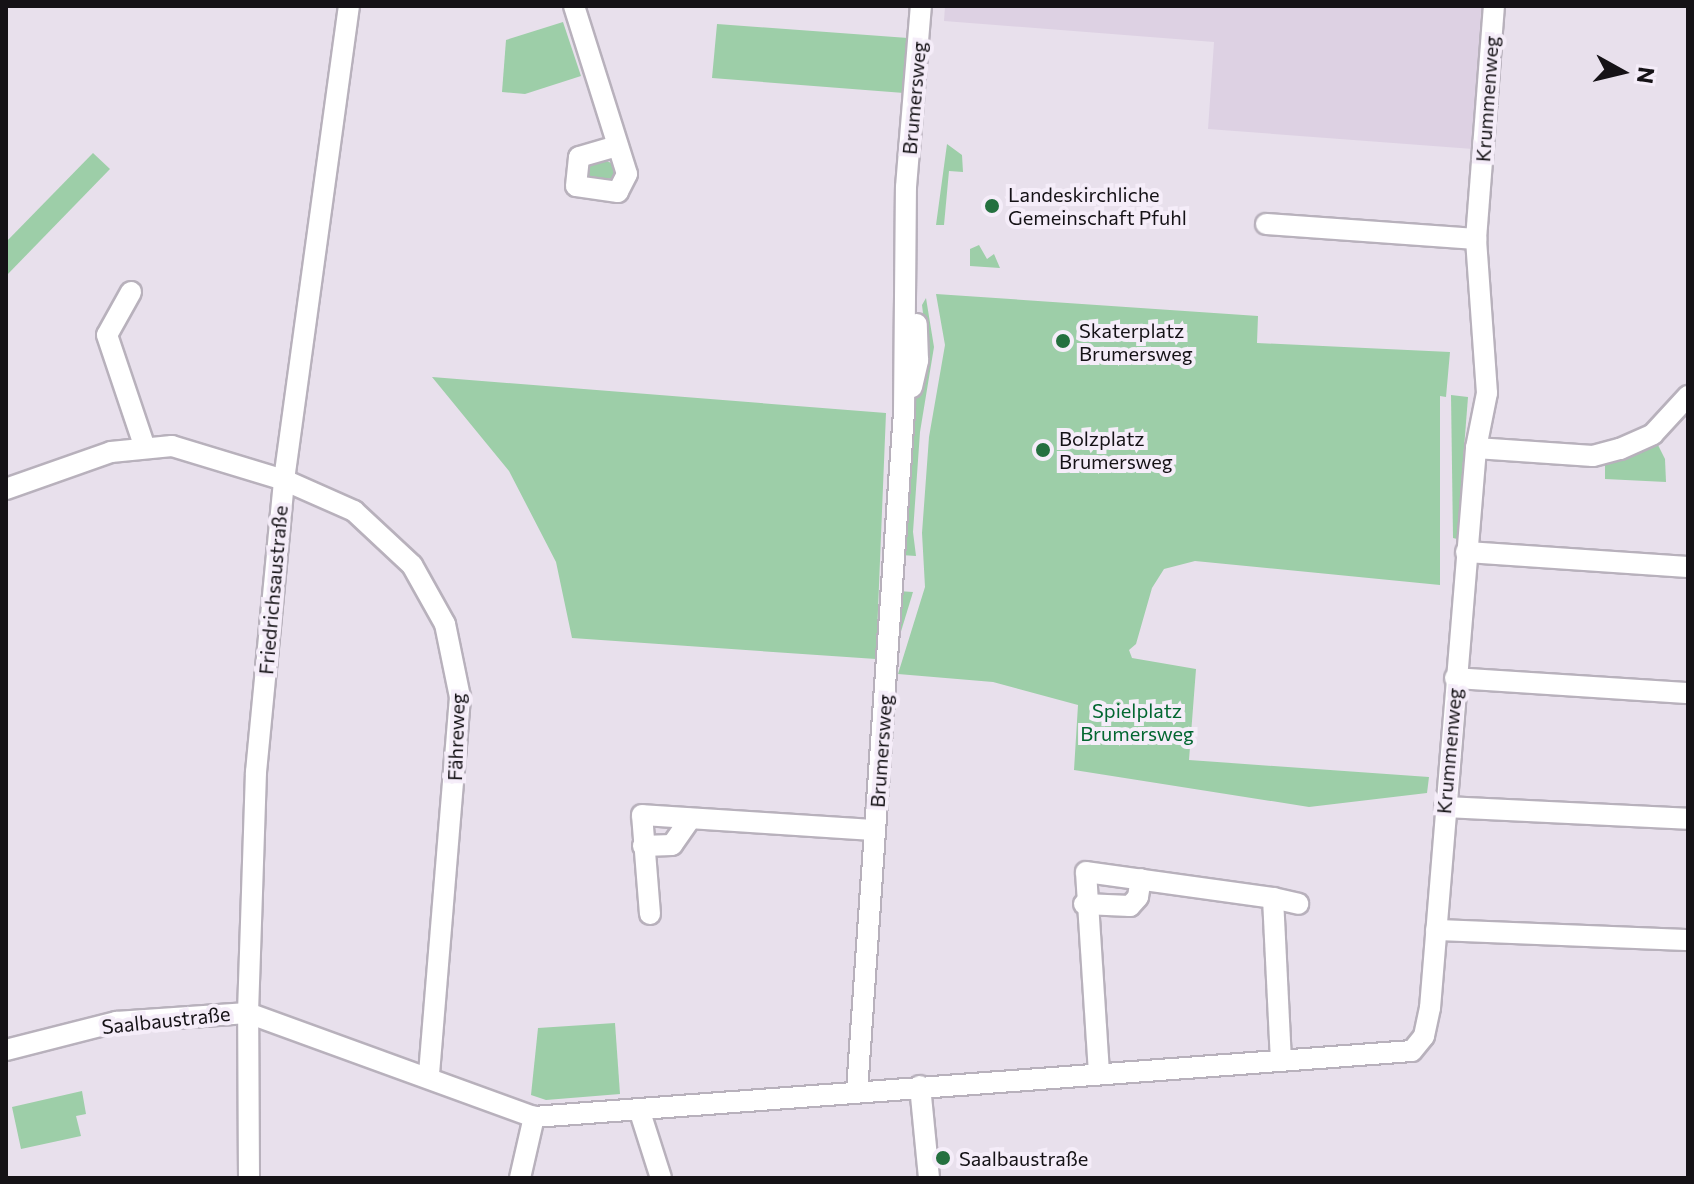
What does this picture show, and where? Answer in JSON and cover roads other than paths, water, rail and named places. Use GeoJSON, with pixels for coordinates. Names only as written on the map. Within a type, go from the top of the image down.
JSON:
{"type":"FeatureCollection","features":[{"type":"Feature","properties":{"kind":"street","name":"Friedrichsaustraße"},"geometry":{"type":"LineString","coordinates":[[249,1178],[248,1013],[256,772],[284,480],[349,6]]}},
{"type":"Feature","properties":{"kind":"street"},"geometry":{"type":"LineString","coordinates":[[574,6],[617,146]]}},
{"type":"Feature","properties":{"kind":"street","name":"Brumersweg"},"geometry":{"type":"LineString","coordinates":[[857,1091],[904,412],[920,341],[907,286],[906,187],[921,6]]}},
{"type":"Feature","properties":{"kind":"street","name":"Krummenweg"},"geometry":{"type":"LineString","coordinates":[[1412,1051],[1424,1036],[1430,1008],[1476,448],[1472,393],[1481,326],[1476,239],[1494,6]]}},
{"type":"Feature","properties":{"kind":"street"},"geometry":{"type":"LineString","coordinates":[[1266,224],[1476,239]]}},
{"type":"Feature","properties":{"kind":"street"},"geometry":{"type":"LineString","coordinates":[[6,489],[144,445],[107,335],[131,292]]}},
{"type":"Feature","properties":{"kind":"street"},"geometry":{"type":"LineString","coordinates":[[1476,448],[1593,456],[1620,449],[1653,434],[1688,396]]}},
{"type":"Feature","properties":{"kind":"street","name":"Fähreweg"},"geometry":{"type":"LineString","coordinates":[[144,445],[172,446],[284,480],[354,511],[412,565],[455,652],[460,697],[458,754],[429,1075]]}},
{"type":"Feature","properties":{"kind":"street"},"geometry":{"type":"LineString","coordinates":[[1466,552],[1688,567]]}},
{"type":"Feature","properties":{"kind":"street"},"geometry":{"type":"LineString","coordinates":[[1455,678],[1688,693]]}},
{"type":"Feature","properties":{"kind":"street"},"geometry":{"type":"LineString","coordinates":[[1445,807],[1688,819]]}},
{"type":"Feature","properties":{"kind":"street"},"geometry":{"type":"LineString","coordinates":[[650,914],[642,815],[875,830]]}},
{"type":"Feature","properties":{"kind":"street"},"geometry":{"type":"LineString","coordinates":[[643,846],[672,845],[690,819]]}},
{"type":"Feature","properties":{"kind":"street"},"geometry":{"type":"LineString","coordinates":[[1099,1073],[1084,904],[1086,872],[1298,904]]}},
{"type":"Feature","properties":{"kind":"street"},"geometry":{"type":"LineString","coordinates":[[1084,904],[1130,906],[1138,897],[1141,879]]}},
{"type":"Feature","properties":{"kind":"street"},"geometry":{"type":"LineString","coordinates":[[1273,898],[1281,1060]]}},
{"type":"Feature","properties":{"kind":"street"},"geometry":{"type":"LineString","coordinates":[[1436,930],[1688,940]]}},
{"type":"Feature","properties":{"kind":"street","name":"Saalbaustraße"},"geometry":{"type":"LineString","coordinates":[[6,1050],[116,1022],[248,1013],[429,1075],[534,1117],[1412,1051]]}},
{"type":"Feature","properties":{"kind":"street"},"geometry":{"type":"LineString","coordinates":[[920,1086],[929,1178]]}},
{"type":"Feature","properties":{"kind":"street"},"geometry":{"type":"LineString","coordinates":[[639,1109],[661,1178]]}},
{"type":"Feature","properties":{"kind":"street"},"geometry":{"type":"LineString","coordinates":[[520,1178],[534,1117]]}},
{"type":"Feature","properties":{"kind":"place","name":"Landeskirchliche Gemeinschaft Pfuhl"},"geometry":{"type":"Point","coordinates":[992,206]}},
{"type":"Feature","properties":{"kind":"place","name":"Skaterplatz Brumersweg"},"geometry":{"type":"Point","coordinates":[1063,341]}},
{"type":"Feature","properties":{"kind":"place","name":"Bolzplatz Brumersweg"},"geometry":{"type":"Point","coordinates":[1043,450]}},
{"type":"Feature","properties":{"kind":"place","name":"Saalbaustraße"},"geometry":{"type":"Point","coordinates":[943,1158]}},
{"type":"Feature","properties":{"kind":"park label","name":"Spielplatz Brumersweg"},"geometry":{"type":"Point","coordinates":[1137,722]}}]}
